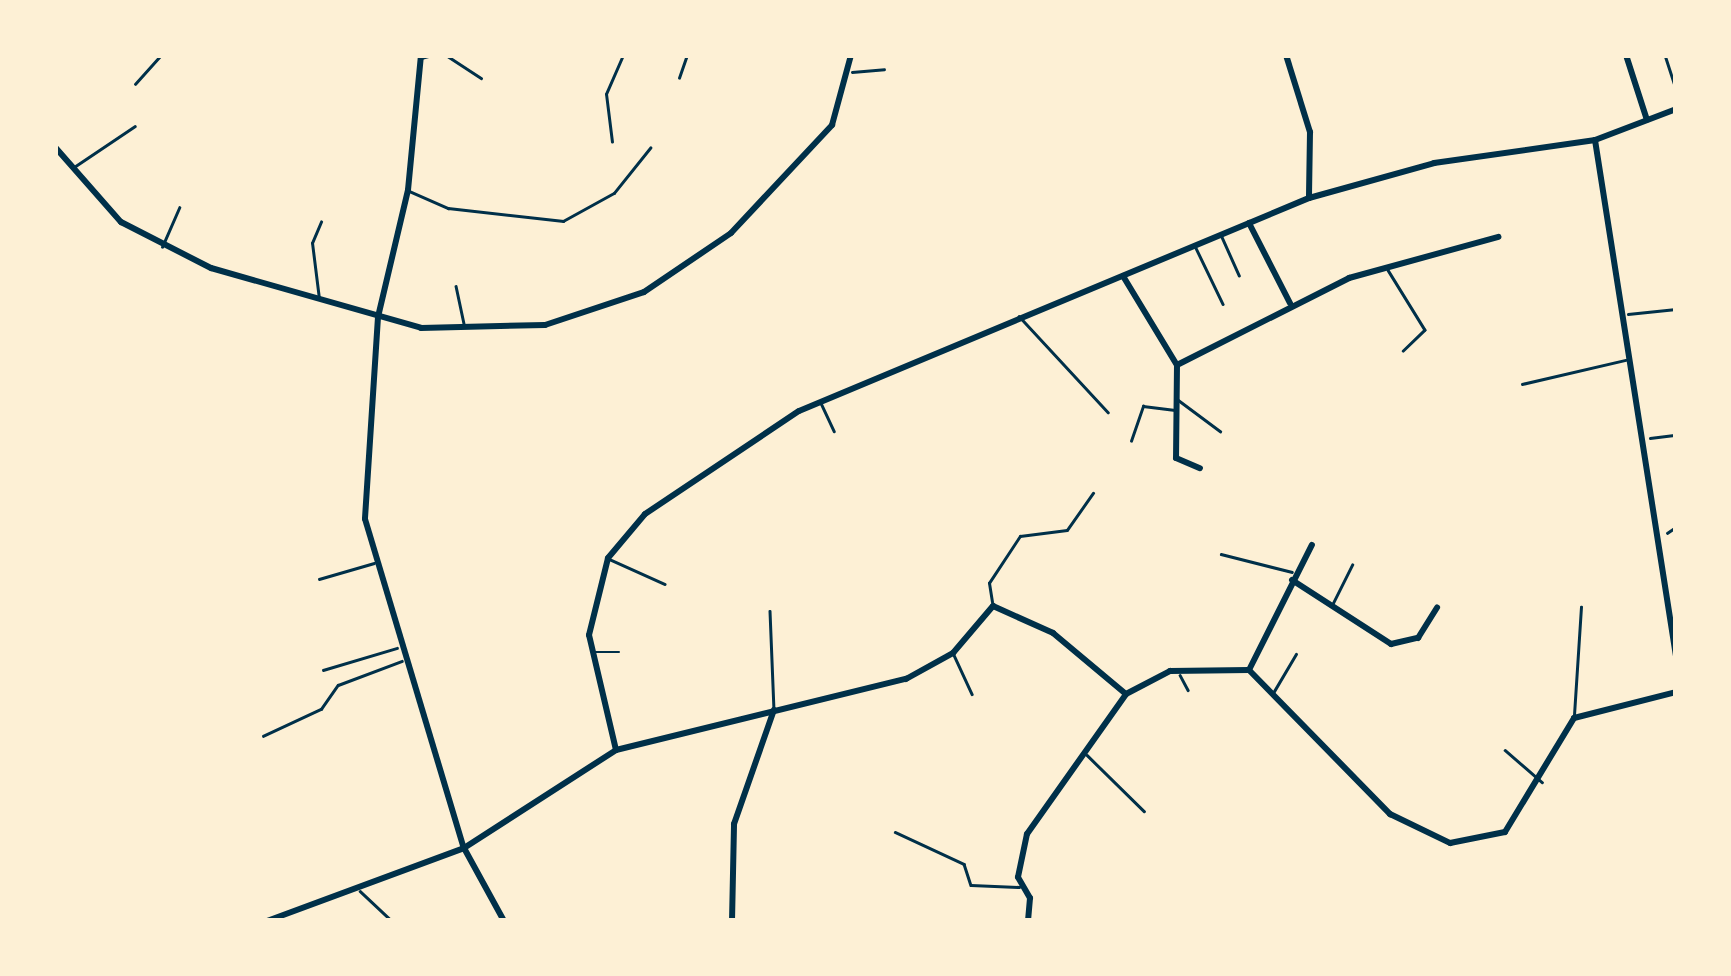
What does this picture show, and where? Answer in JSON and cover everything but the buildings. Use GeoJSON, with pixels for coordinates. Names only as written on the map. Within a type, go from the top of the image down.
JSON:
{"type":"FeatureCollection","features":[{"type":"Feature","properties":{"kind":"street"},"geometry":{"type":"LineString","coordinates":[[55,148],[121,222],[162,247],[378,317],[465,329],[567,321],[696,260],[821,140],[852,72],[851,55]]}},
{"type":"Feature","properties":{"kind":"street"},"geometry":{"type":"LineString","coordinates":[[1286,55],[1310,132],[1309,198]]}},
{"type":"Feature","properties":{"kind":"street"},"geometry":{"type":"LineString","coordinates":[[1626,55],[1647,120]]}},
{"type":"Feature","properties":{"kind":"street"},"geometry":{"type":"LineString","coordinates":[[420,57],[408,190],[378,317],[363,482],[376,562],[397,648],[464,848],[504,921]]}},
{"type":"Feature","properties":{"kind":"street"},"geometry":{"type":"LineString","coordinates":[[616,750],[613,710],[590,652],[608,558],[645,514],[820,402],[1309,198],[1434,163],[1595,140],[1676,109]]}},
{"type":"Feature","properties":{"kind":"street"},"geometry":{"type":"LineString","coordinates":[[1595,140],[1628,314],[1625,360],[1676,656]]}},
{"type":"Feature","properties":{"kind":"street"},"geometry":{"type":"LineString","coordinates":[[1249,223],[1290,303]]}},
{"type":"Feature","properties":{"kind":"street"},"geometry":{"type":"LineString","coordinates":[[1177,364],[1290,303],[1388,268],[1498,236]]}},
{"type":"Feature","properties":{"kind":"street"},"geometry":{"type":"LineString","coordinates":[[1123,276],[1177,364],[1176,458],[1200,468]]}},
{"type":"Feature","properties":{"kind":"street"},"geometry":{"type":"LineString","coordinates":[[1249,670],[1292,576],[1312,545]]}},
{"type":"Feature","properties":{"kind":"street"},"geometry":{"type":"LineString","coordinates":[[1292,576],[1391,644],[1418,638],[1437,608]]}},
{"type":"Feature","properties":{"kind":"street"},"geometry":{"type":"LineString","coordinates":[[267,921],[464,848],[616,750],[774,710],[867,693],[953,654],[993,606],[1053,633],[1126,694]]}},
{"type":"Feature","properties":{"kind":"street"},"geometry":{"type":"LineString","coordinates":[[1028,921],[1030,898],[1019,887],[1026,834],[1126,694],[1177,669],[1249,670],[1423,837],[1450,843],[1505,832],[1542,782],[1574,718],[1676,692]]}},
{"type":"Feature","properties":{"kind":"street"},"geometry":{"type":"LineString","coordinates":[[732,921],[734,824],[774,710]]}},
{"type":"Feature","properties":{"kind":"lane"},"geometry":{"type":"LineString","coordinates":[[135,84],[161,55]]}},
{"type":"Feature","properties":{"kind":"lane"},"geometry":{"type":"LineString","coordinates":[[420,57],[432,55]]}},
{"type":"Feature","properties":{"kind":"lane"},"geometry":{"type":"LineString","coordinates":[[446,55],[480,78]]}},
{"type":"Feature","properties":{"kind":"lane"},"geometry":{"type":"LineString","coordinates":[[612,142],[606,94],[624,55]]}},
{"type":"Feature","properties":{"kind":"lane"},"geometry":{"type":"LineString","coordinates":[[679,78],[687,55]]}},
{"type":"Feature","properties":{"kind":"lane"},"geometry":{"type":"LineString","coordinates":[[1665,55],[1676,88]]}},
{"type":"Feature","properties":{"kind":"lane"},"geometry":{"type":"LineString","coordinates":[[852,72],[884,69]]}},
{"type":"Feature","properties":{"kind":"lane"},"geometry":{"type":"LineString","coordinates":[[72,168],[135,126]]}},
{"type":"Feature","properties":{"kind":"lane"},"geometry":{"type":"LineString","coordinates":[[408,190],[448,208],[562,221],[614,193],[650,148]]}},
{"type":"Feature","properties":{"kind":"lane"},"geometry":{"type":"LineString","coordinates":[[162,247],[179,208]]}},
{"type":"Feature","properties":{"kind":"lane"},"geometry":{"type":"LineString","coordinates":[[319,300],[312,238],[321,222]]}},
{"type":"Feature","properties":{"kind":"lane"},"geometry":{"type":"LineString","coordinates":[[1221,236],[1239,275]]}},
{"type":"Feature","properties":{"kind":"lane"},"geometry":{"type":"LineString","coordinates":[[1195,247],[1223,304]]}},
{"type":"Feature","properties":{"kind":"lane"},"geometry":{"type":"LineString","coordinates":[[1388,268],[1425,330],[1402,352]]}},
{"type":"Feature","properties":{"kind":"lane"},"geometry":{"type":"LineString","coordinates":[[456,286],[465,329]]}},
{"type":"Feature","properties":{"kind":"lane"},"geometry":{"type":"LineString","coordinates":[[1628,314],[1676,308]]}},
{"type":"Feature","properties":{"kind":"lane"},"geometry":{"type":"LineString","coordinates":[[1019,316],[1108,412]]}},
{"type":"Feature","properties":{"kind":"lane"},"geometry":{"type":"LineString","coordinates":[[1522,384],[1625,360]]}},
{"type":"Feature","properties":{"kind":"lane"},"geometry":{"type":"LineString","coordinates":[[1176,398],[1220,431]]}},
{"type":"Feature","properties":{"kind":"lane"},"geometry":{"type":"LineString","coordinates":[[820,402],[834,431]]}},
{"type":"Feature","properties":{"kind":"lane"},"geometry":{"type":"LineString","coordinates":[[1131,441],[1127,430],[1143,406],[1176,410]]}},
{"type":"Feature","properties":{"kind":"lane"},"geometry":{"type":"LineString","coordinates":[[993,606],[989,583],[1020,536],[1066,530],[1093,494]]}},
{"type":"Feature","properties":{"kind":"lane"},"geometry":{"type":"LineString","coordinates":[[1220,554],[1292,576]]}},
{"type":"Feature","properties":{"kind":"lane"},"geometry":{"type":"LineString","coordinates":[[608,558],[665,584]]}},
{"type":"Feature","properties":{"kind":"lane"},"geometry":{"type":"LineString","coordinates":[[319,578],[376,562]]}},
{"type":"Feature","properties":{"kind":"lane"},"geometry":{"type":"LineString","coordinates":[[1332,606],[1352,565]]}},
{"type":"Feature","properties":{"kind":"lane"},"geometry":{"type":"LineString","coordinates":[[1574,718],[1581,607]]}},
{"type":"Feature","properties":{"kind":"lane"},"geometry":{"type":"LineString","coordinates":[[770,610],[774,710]]}},
{"type":"Feature","properties":{"kind":"lane"},"geometry":{"type":"LineString","coordinates":[[323,670],[397,648]]}},
{"type":"Feature","properties":{"kind":"lane"},"geometry":{"type":"LineString","coordinates":[[590,652],[620,652]]}},
{"type":"Feature","properties":{"kind":"lane"},"geometry":{"type":"LineString","coordinates":[[953,654],[972,694]]}},
{"type":"Feature","properties":{"kind":"lane"},"geometry":{"type":"LineString","coordinates":[[1272,694],[1296,654]]}},
{"type":"Feature","properties":{"kind":"lane"},"geometry":{"type":"LineString","coordinates":[[262,736],[321,710],[338,685],[402,661]]}},
{"type":"Feature","properties":{"kind":"lane"},"geometry":{"type":"LineString","coordinates":[[1177,669],[1188,690]]}},
{"type":"Feature","properties":{"kind":"lane"},"geometry":{"type":"LineString","coordinates":[[1505,750],[1542,782]]}},
{"type":"Feature","properties":{"kind":"lane"},"geometry":{"type":"LineString","coordinates":[[1086,754],[1144,811]]}},
{"type":"Feature","properties":{"kind":"lane"},"geometry":{"type":"LineString","coordinates":[[894,832],[964,864],[972,885],[1019,887]]}},
{"type":"Feature","properties":{"kind":"lane"},"geometry":{"type":"LineString","coordinates":[[356,886],[392,921]]}},
{"type":"Feature","properties":{"kind":"path"},"geometry":{"type":"LineString","coordinates":[[1638,439],[1676,435]]}}]}
